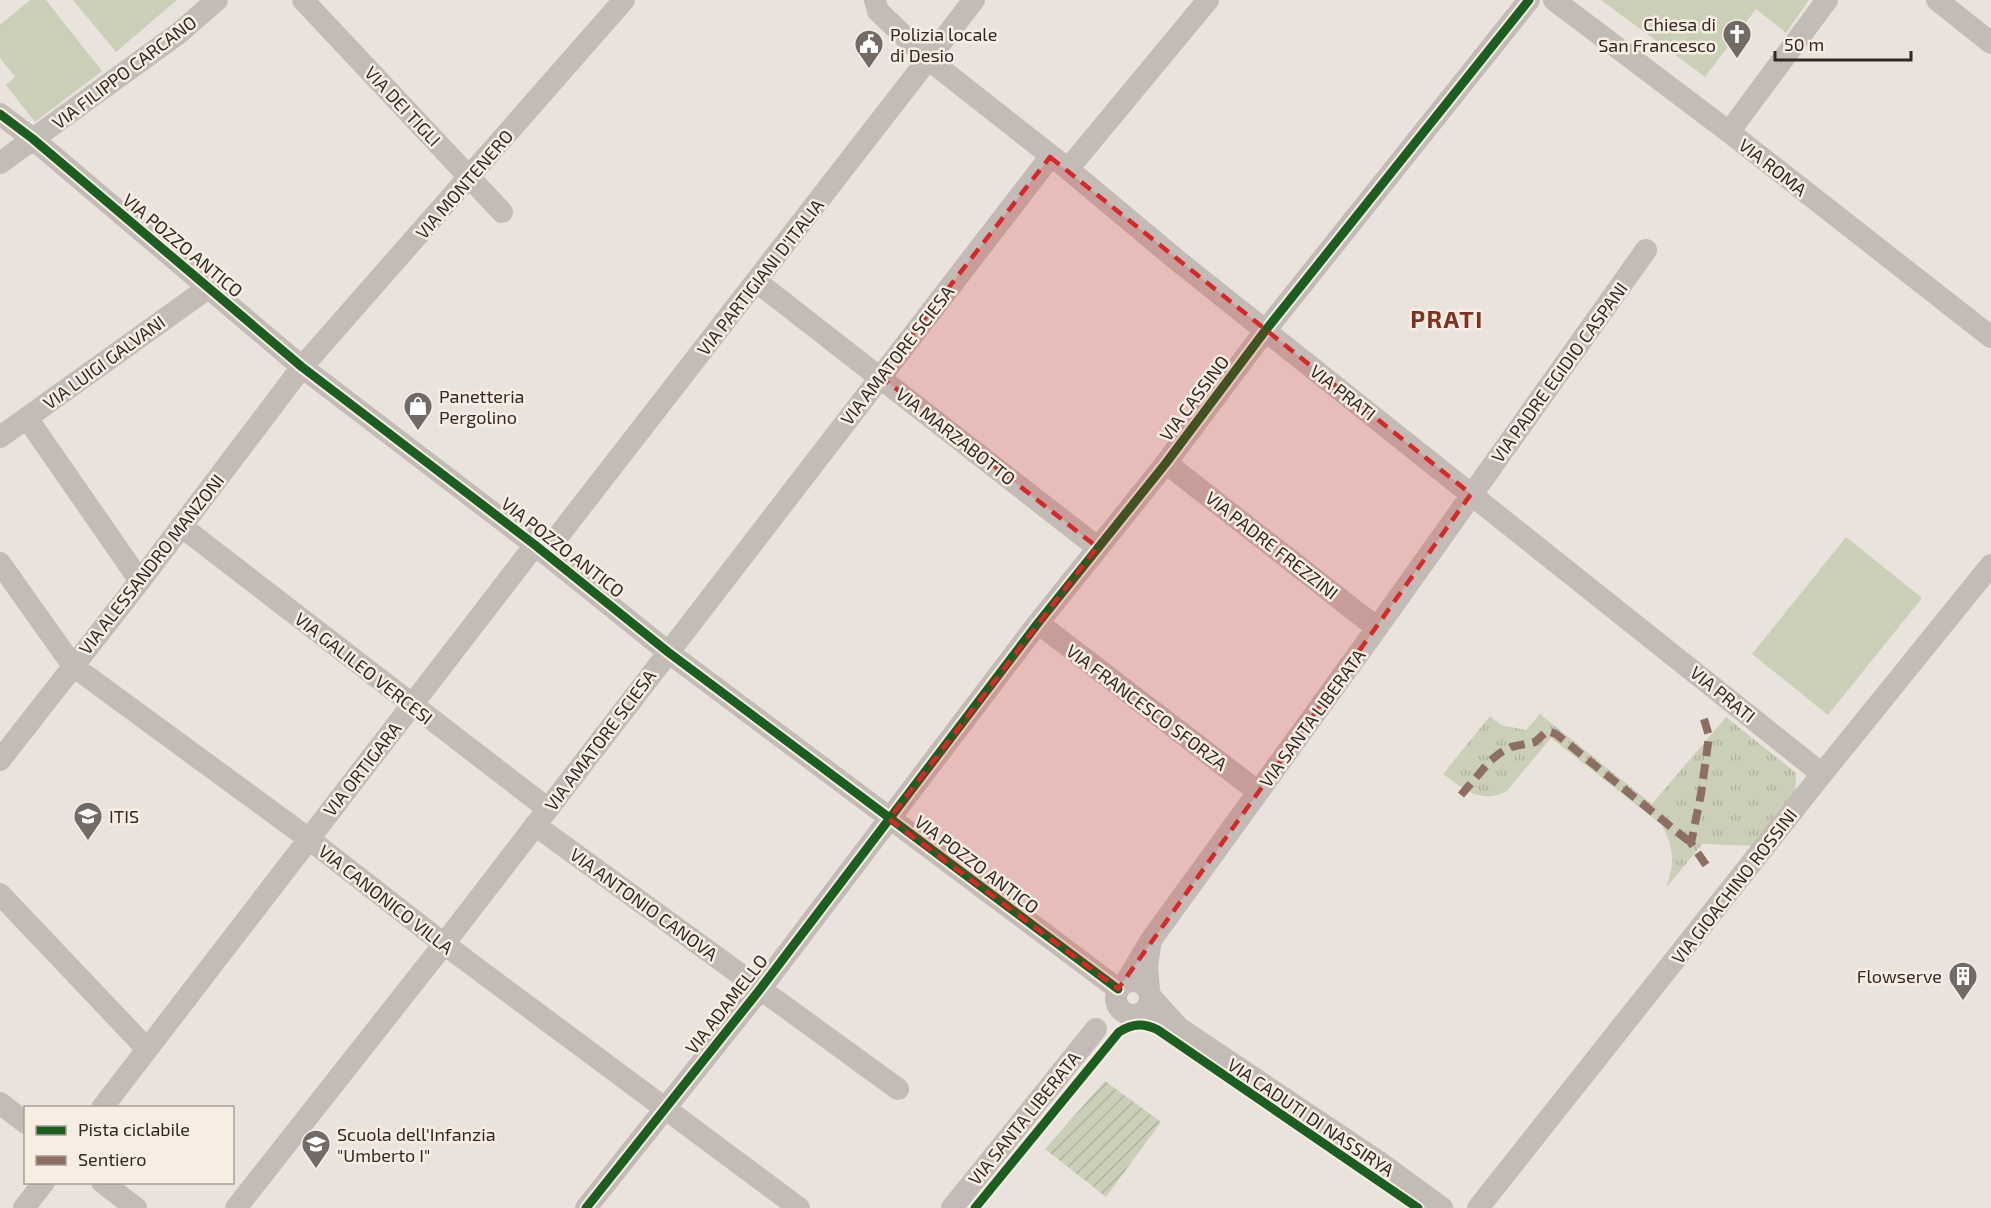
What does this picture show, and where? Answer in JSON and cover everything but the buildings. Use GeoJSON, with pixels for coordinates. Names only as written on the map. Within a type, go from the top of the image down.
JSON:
{"type":"FeatureCollection","features":[{"type":"Feature","properties":{"kind":"street","name":"VIA FILIPPO CARCANO"},"geometry":{"type":"LineString","coordinates":[[0,163],[179,33],[217,0]]}},
{"type":"Feature","properties":{"kind":"street","name":"VIA DEI TIGLI"},"geometry":{"type":"LineString","coordinates":[[303,0],[502,212]]}},
{"type":"Feature","properties":{"kind":"street","name":"VIA PRATI"},"geometry":{"type":"LineString","coordinates":[[875,0],[878,10],[928,59],[1265,331],[1822,774]]}},
{"type":"Feature","properties":{"kind":"street","name":"VIA PARTIGIANI D'ITALIA"},"geometry":{"type":"LineString","coordinates":[[540,550],[757,282],[974,0]]}},
{"type":"Feature","properties":{"kind":"street","name":"VIA AMATORE SCIESA"},"geometry":{"type":"LineString","coordinates":[[238,1207],[444,944],[880,376],[1059,163],[1208,0]]}},
{"type":"Feature","properties":{"kind":"street","name":"VIA CASSINO"},"geometry":{"type":"LineString","coordinates":[[889,819],[1097,547],[1166,463],[1265,331],[1529,0]]}},
{"type":"Feature","properties":{"kind":"street","name":"VIA ROMA"},"geometry":{"type":"LineString","coordinates":[[1554,0],[1729,132],[1991,337]]}},
{"type":"Feature","properties":{"kind":"street"},"geometry":{"type":"LineString","coordinates":[[1729,132],[1827,0]]}},
{"type":"Feature","properties":{"kind":"street"},"geometry":{"type":"LineString","coordinates":[[1937,0],[1991,43]]}},
{"type":"Feature","properties":{"kind":"street","name":"VIA MONTENERO"},"geometry":{"type":"LineString","coordinates":[[302,367],[470,177],[621,1]]}},
{"type":"Feature","properties":{"kind":"street","name":"VIA POZZO ANTICO"},"geometry":{"type":"LineString","coordinates":[[0,114],[33,139],[302,367],[540,550],[668,652],[1125,1000]]}},
{"type":"Feature","properties":{"kind":"street","name":"VIA PADRE EGIDIO CASPANI"},"geometry":{"type":"LineString","coordinates":[[1471,494],[1646,250]]}},
{"type":"Feature","properties":{"kind":"street","name":"VIA MARZABOTTO"},"geometry":{"type":"LineString","coordinates":[[757,282],[1097,547]]}},
{"type":"Feature","properties":{"kind":"street","name":"VIA LUIGI GALVANI"},"geometry":{"type":"LineString","coordinates":[[0,437],[208,288]]}},
{"type":"Feature","properties":{"kind":"street","name":"VIA ALESSANDRO MANZONI"},"geometry":{"type":"LineString","coordinates":[[0,760],[302,367]]}},
{"type":"Feature","properties":{"kind":"street"},"geometry":{"type":"LineString","coordinates":[[27,418],[140,580]]}},
{"type":"Feature","properties":{"kind":"street","name":"VIA PADRE FREZZINI"},"geometry":{"type":"LineString","coordinates":[[1166,463],[1377,628]]}},
{"type":"Feature","properties":{"kind":"street","name":"VIA SANTA LIBERATA"},"geometry":{"type":"LineString","coordinates":[[952,1208],[1096,1029],[1125,1000],[1151,940],[1218,850],[1257,791],[1377,628],[1471,494]]}},
{"type":"Feature","properties":{"kind":"street","name":"VIA GALILEO VERCESI"},"geometry":{"type":"LineString","coordinates":[[181,526],[412,705],[542,817]]}},
{"type":"Feature","properties":{"kind":"street","name":"VIA ORTIGARA"},"geometry":{"type":"LineString","coordinates":[[103,1106],[412,705],[540,550]]}},
{"type":"Feature","properties":{"kind":"street","name":"VIA CANONICO VILLA"},"geometry":{"type":"LineString","coordinates":[[0,563],[73,666],[309,838],[444,944],[799,1208]]}},
{"type":"Feature","properties":{"kind":"street","name":"VIA GIOACHINO ROSSINI"},"geometry":{"type":"LineString","coordinates":[[1478,1208],[1991,565]]}},
{"type":"Feature","properties":{"kind":"street","name":"VIA FRANCESCO SFORZA"},"geometry":{"type":"LineString","coordinates":[[1038,623],[1257,791]]}},
{"type":"Feature","properties":{"kind":"street","name":"VIA ANTONIO CANOVA"},"geometry":{"type":"LineString","coordinates":[[542,817],[761,988],[898,1089]]}},
{"type":"Feature","properties":{"kind":"street","name":"VIA ADAMELLO"},"geometry":{"type":"LineString","coordinates":[[586,1208],[761,988],[889,819]]}},
{"type":"Feature","properties":{"kind":"street"},"geometry":{"type":"LineString","coordinates":[[0,894],[147,1049]]}},
{"type":"Feature","properties":{"kind":"street"},"geometry":{"type":"LineString","coordinates":[[1149,993],[1148,965],[1151,940]]}},
{"type":"Feature","properties":{"kind":"street"},"geometry":{"type":"LineString","coordinates":[[1134,980],[1140,982],[1163,1013],[1179,1028],[1157,1019],[1125,1000],[1134,980]]}},
{"type":"Feature","properties":{"kind":"street","name":"VIA CADUTI DI NASSIRYA"},"geometry":{"type":"LineString","coordinates":[[1179,1028],[1379,1162],[1442,1208]]}},
{"type":"Feature","properties":{"kind":"street"},"geometry":{"type":"LineString","coordinates":[[0,1103],[24,1121]]}},
{"type":"Feature","properties":{"kind":"street"},"geometry":{"type":"LineString","coordinates":[[24,1208],[42,1184]]}},
{"type":"Feature","properties":{"kind":"street"},"geometry":{"type":"LineString","coordinates":[[105,1184],[136,1208]]}},
{"type":"Feature","properties":{"kind":"highlighted area"},"geometry":{"type":"Polygon","coordinates":[[[1050,157],[1471,494],[1118,989],[889,819],[1097,547],[880,376],[1050,157]]]}},
{"type":"Feature","properties":{"kind":"green space"},"geometry":{"type":"Polygon","coordinates":[[[30,0],[46,0],[102,71],[35,122],[6,85],[15,77],[0,58],[0,25],[30,0]]]}},
{"type":"Feature","properties":{"kind":"green space"},"geometry":{"type":"Polygon","coordinates":[[[73,0],[177,0],[116,52],[73,0]]]}},
{"type":"Feature","properties":{"kind":"green space"},"geometry":{"type":"Polygon","coordinates":[[[1601,0],[1809,0],[1786,33],[1756,9],[1705,77],[1601,0]]]}},
{"type":"Feature","properties":{"kind":"green space"},"geometry":{"type":"Polygon","coordinates":[[[1846,537],[1922,598],[1828,715],[1752,654],[1846,537]]]}},
{"type":"Feature","properties":{"kind":"green space"},"geometry":{"type":"Polygon","coordinates":[[[1540,714],[1652,804],[1726,717],[1796,773],[1795,801],[1759,846],[1702,844],[1666,888],[1672,856],[1662,825],[1551,738],[1507,791],[1498,795],[1481,796],[1465,790],[1443,774],[1490,716],[1501,725],[1526,730],[1540,714]]]}},
{"type":"Feature","properties":{"kind":"green space"},"geometry":{"type":"Polygon","coordinates":[[[1105,1081],[1161,1122],[1106,1197],[1045,1149],[1105,1081]]]}},
{"type":"Feature","properties":{"kind":"marked path"},"geometry":{"type":"LineString","coordinates":[[1704,719],[1709,736],[1691,843],[1706,865]]}},
{"type":"Feature","properties":{"kind":"marked path"},"geometry":{"type":"LineString","coordinates":[[1461,795],[1490,761],[1500,753],[1511,747],[1535,742],[1547,731],[1556,734],[1691,843]]}},
{"type":"Feature","properties":{"kind":"cycle path"},"geometry":{"type":"LineString","coordinates":[[586,1208],[761,988],[1038,623],[1166,463],[1265,331],[1529,0]]}},
{"type":"Feature","properties":{"kind":"cycle path"},"geometry":{"type":"LineString","coordinates":[[0,114],[33,139],[302,367],[535,545],[668,652],[1118,989]]}},
{"type":"Feature","properties":{"kind":"cycle path"},"geometry":{"type":"LineString","coordinates":[[975,1208],[1119,1032],[1138,1025],[1158,1030],[1418,1208]]}},
{"type":"Feature","properties":{"kind":"place","name":"Chiesa di San Francesco"},"geometry":{"type":"Point","coordinates":[1737,60]}},
{"type":"Feature","properties":{"kind":"place","name":"Polizia locale di Desio"},"geometry":{"type":"Point","coordinates":[869,70]}},
{"type":"Feature","properties":{"kind":"place","name":"Panetteria Pergolino"},"geometry":{"type":"Point","coordinates":[418,432]}},
{"type":"Feature","properties":{"kind":"place","name":"ITIS"},"geometry":{"type":"Point","coordinates":[88,842]}},
{"type":"Feature","properties":{"kind":"place","name":"Flowserve"},"geometry":{"type":"Point","coordinates":[1963,1002]}},
{"type":"Feature","properties":{"kind":"place","name":"Scuola dell'Infanzia \"Umberto I\""},"geometry":{"type":"Point","coordinates":[316,1170]}},
{"type":"Feature","properties":{"kind":"district","name":"PRATI"},"geometry":{"type":"Point","coordinates":[1447,318]}}]}
